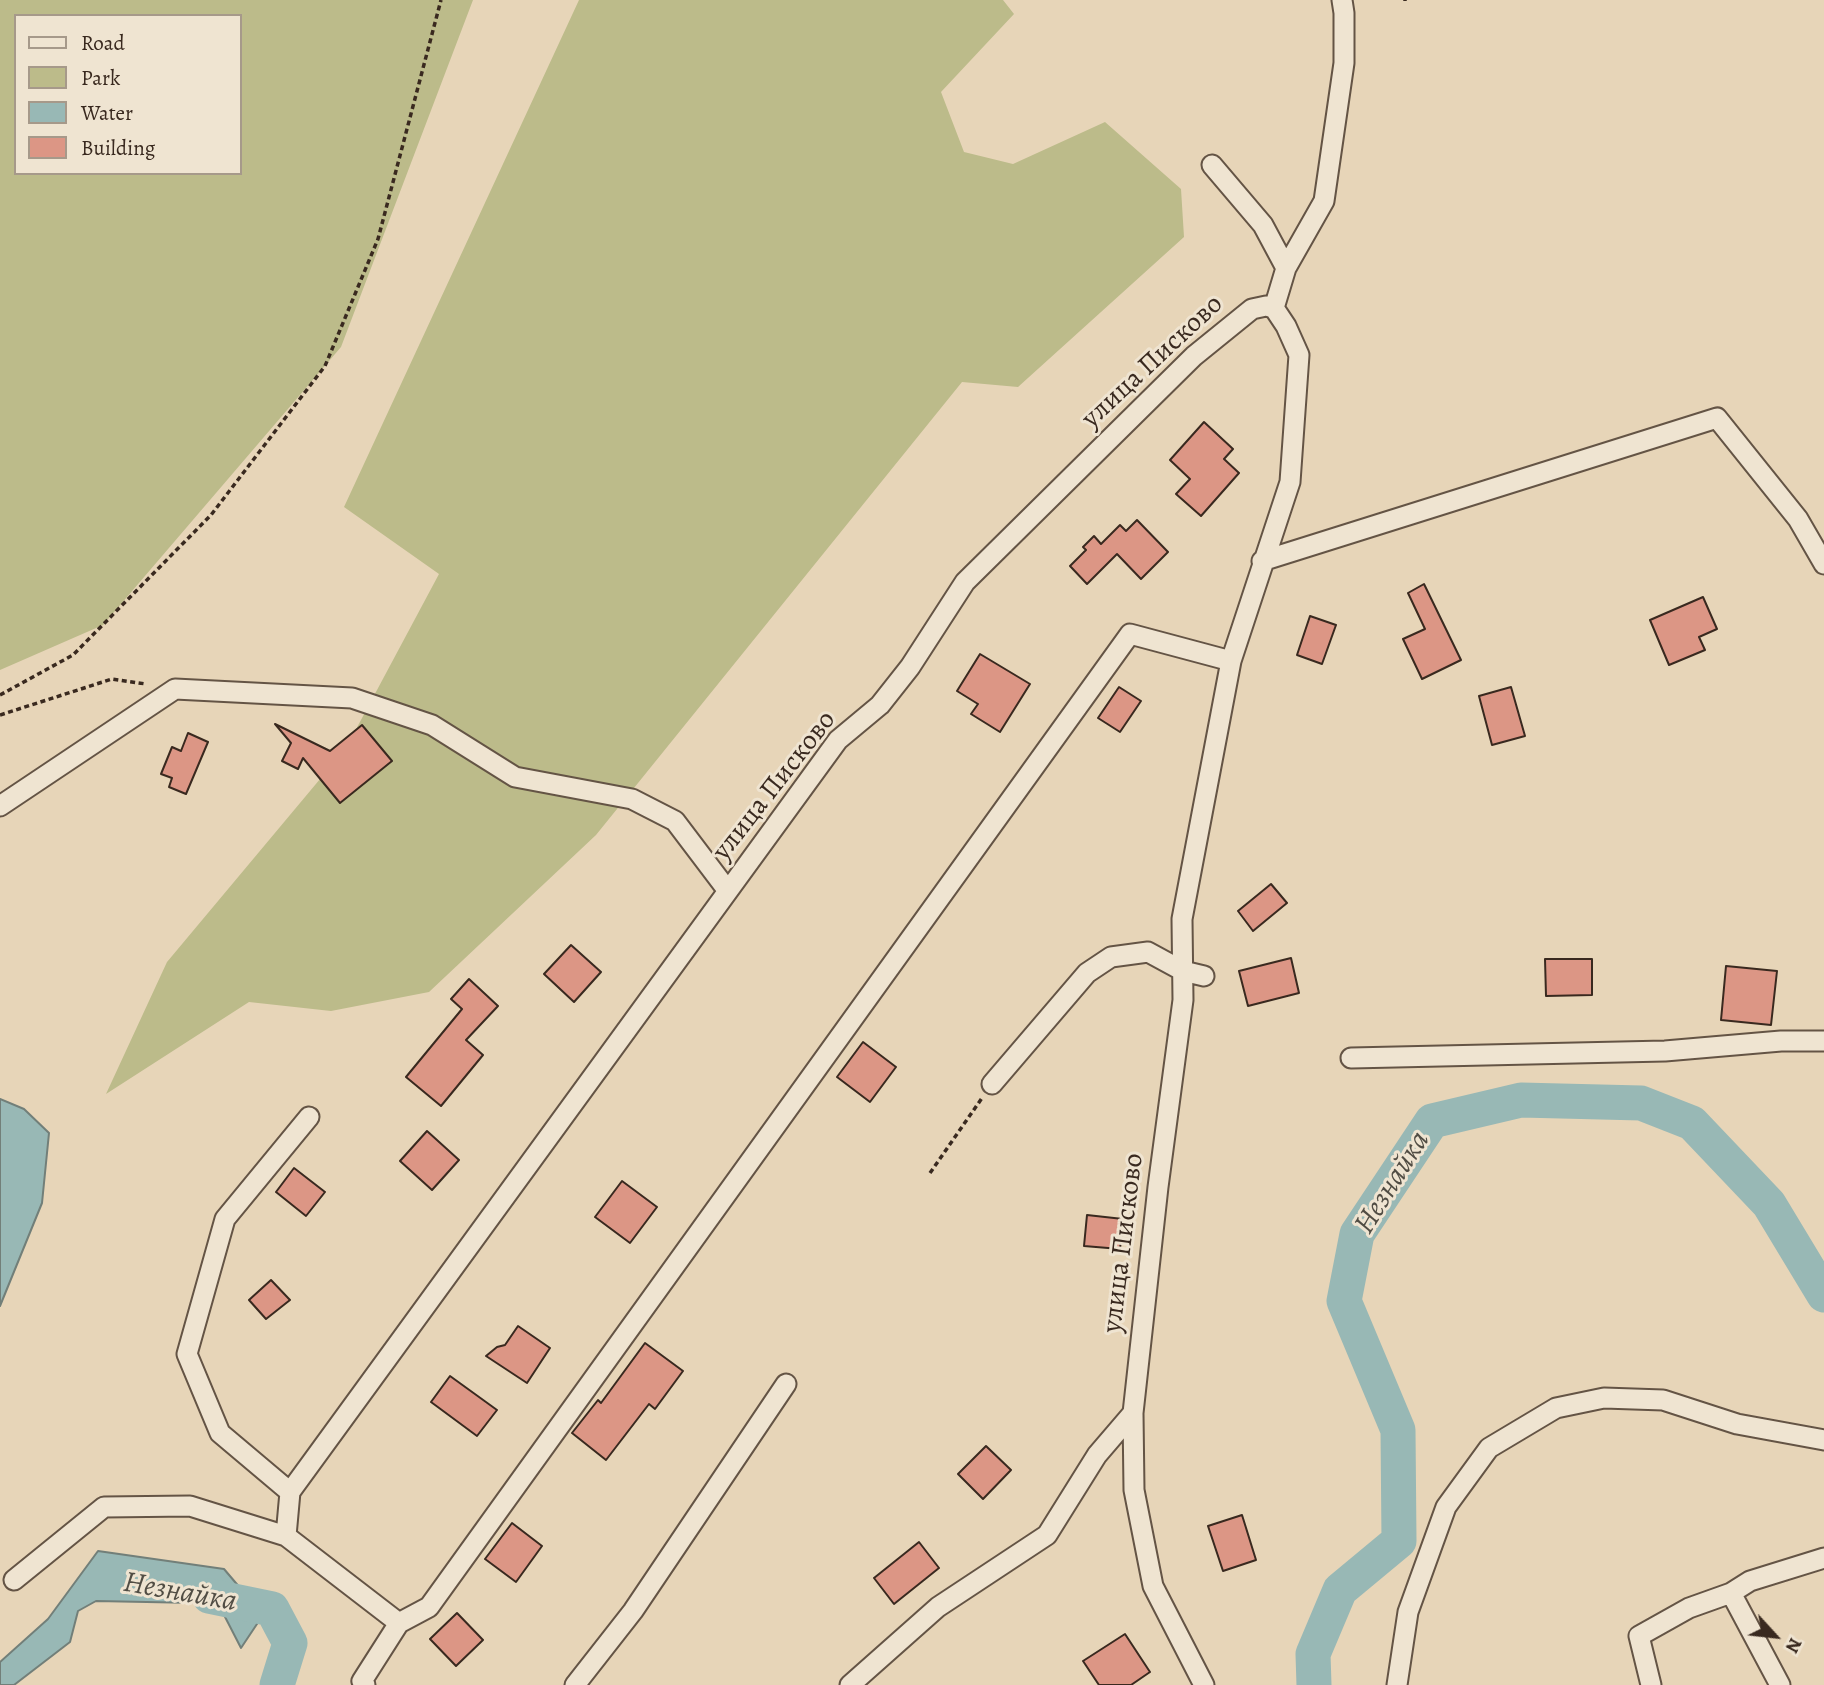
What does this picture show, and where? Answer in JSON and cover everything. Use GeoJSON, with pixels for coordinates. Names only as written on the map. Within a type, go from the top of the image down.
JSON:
{"type":"FeatureCollection","features":[{"type":"Feature","properties":{"kind":"street"},"geometry":{"type":"LineString","coordinates":[[1274,308],[1286,268],[1324,201],[1344,63],[1342,0]]}},
{"type":"Feature","properties":{"kind":"street"},"geometry":{"type":"LineString","coordinates":[[1212,166],[1263,225],[1286,268]]}},
{"type":"Feature","properties":{"kind":"street","name":"улица Писково"},"geometry":{"type":"LineString","coordinates":[[175,689],[352,698],[432,725],[515,777],[632,799],[675,821],[728,891],[838,740],[880,705],[910,667],[965,582],[1194,356],[1252,309],[1266,306],[1274,308],[1286,326],[1299,355],[1290,482],[1231,661],[1182,919],[1183,1000],[1155,1212],[1133,1413],[1134,1490],[1153,1586],[1204,1685]]}},
{"type":"Feature","properties":{"kind":"street"},"geometry":{"type":"LineString","coordinates":[[1262,561],[1717,418],[1798,519],[1824,564]]}},
{"type":"Feature","properties":{"kind":"street"},"geometry":{"type":"LineString","coordinates":[[365,1685],[362,1681],[399,1623],[429,1607],[1130,634],[1231,661]]}},
{"type":"Feature","properties":{"kind":"street"},"geometry":{"type":"LineString","coordinates":[[0,806],[175,689]]}},
{"type":"Feature","properties":{"kind":"street"},"geometry":{"type":"LineString","coordinates":[[286,1536],[290,1492],[728,891]]}},
{"type":"Feature","properties":{"kind":"street"},"geometry":{"type":"LineString","coordinates":[[992,1084],[1087,974],[1111,957],[1148,952],[1183,971],[1205,976]]}},
{"type":"Feature","properties":{"kind":"street"},"geometry":{"type":"LineString","coordinates":[[1351,1058],[1665,1051],[1781,1041],[1824,1041]]}},
{"type":"Feature","properties":{"kind":"street"},"geometry":{"type":"LineString","coordinates":[[290,1492],[220,1433],[187,1354],[225,1219],[309,1117]]}},
{"type":"Feature","properties":{"kind":"street"},"geometry":{"type":"LineString","coordinates":[[575,1685],[633,1611],[786,1384]]}},
{"type":"Feature","properties":{"kind":"street"},"geometry":{"type":"LineString","coordinates":[[1397,1685],[1408,1612],[1446,1507],[1489,1448],[1556,1409],[1604,1398],[1662,1400],[1737,1424],[1824,1440]]}},
{"type":"Feature","properties":{"kind":"street"},"geometry":{"type":"LineString","coordinates":[[850,1685],[938,1607],[1047,1535],[1097,1455],[1133,1413]]}},
{"type":"Feature","properties":{"kind":"street"},"geometry":{"type":"LineString","coordinates":[[14,1580],[104,1507],[190,1506],[286,1536],[399,1623]]}},
{"type":"Feature","properties":{"kind":"street"},"geometry":{"type":"LineString","coordinates":[[1651,1685],[1639,1636],[1689,1608],[1731,1593],[1750,1581],[1824,1558]]}},
{"type":"Feature","properties":{"kind":"street"},"geometry":{"type":"LineString","coordinates":[[1731,1593],[1780,1685]]}},
{"type":"Feature","properties":{"kind":"path"},"geometry":{"type":"LineString","coordinates":[[0,695],[73,655],[211,515],[326,366],[378,239],[441,0]]}},
{"type":"Feature","properties":{"kind":"path"},"geometry":{"type":"LineString","coordinates":[[0,715],[112,679],[175,689]]}},
{"type":"Feature","properties":{"kind":"path"},"geometry":{"type":"LineString","coordinates":[[930,1174],[992,1084]]}},
{"type":"Feature","properties":{"kind":"green space"},"geometry":{"type":"Polygon","coordinates":[[[0,0],[473,0],[341,347],[103,625],[0,670],[0,0]]]}},
{"type":"Feature","properties":{"kind":"green space"},"geometry":{"type":"Polygon","coordinates":[[[579,0],[1003,0],[1014,14],[941,92],[964,152],[1013,164],[1105,122],[1181,189],[1184,237],[1018,387],[962,382],[596,835],[429,992],[331,1011],[249,1002],[106,1094],[167,962],[346,748],[439,574],[344,507],[579,0]]]}},
{"type":"Feature","properties":{"kind":"water"},"geometry":{"type":"Polygon","coordinates":[[[0,1099],[24,1109],[49,1133],[42,1203],[0,1306],[0,1099]]]}},
{"type":"Feature","properties":{"kind":"water"},"geometry":{"type":"Polygon","coordinates":[[[98,1551],[224,1569],[263,1615],[241,1648],[223,1613],[197,1603],[96,1601],[78,1611],[70,1642],[14,1685],[0,1685],[0,1662],[48,1619],[98,1551]]]}},
{"type":"Feature","properties":{"kind":"building"},"geometry":{"type":"Polygon","coordinates":[[[1204,422],[1233,449],[1224,459],[1239,473],[1201,516],[1176,494],[1190,479],[1170,460],[1204,422]]]}},
{"type":"Feature","properties":{"kind":"building"},"geometry":{"type":"Polygon","coordinates":[[[1137,520],[1168,552],[1141,579],[1117,554],[1087,584],[1070,566],[1086,550],[1083,547],[1094,536],[1101,544],[1120,525],[1126,531],[1137,520]]]}},
{"type":"Feature","properties":{"kind":"building"},"geometry":{"type":"Polygon","coordinates":[[[1424,584],[1461,660],[1422,679],[1403,639],[1425,629],[1408,593],[1424,584]]]}},
{"type":"Feature","properties":{"kind":"building"},"geometry":{"type":"Polygon","coordinates":[[[1703,597],[1717,629],[1699,637],[1705,650],[1669,665],[1650,620],[1703,597]]]}},
{"type":"Feature","properties":{"kind":"building"},"geometry":{"type":"Polygon","coordinates":[[[1310,616],[1336,625],[1322,664],[1297,655],[1310,616]]]}},
{"type":"Feature","properties":{"kind":"building"},"geometry":{"type":"Polygon","coordinates":[[[980,654],[1030,684],[1000,732],[971,714],[978,704],[957,691],[980,654]]]}},
{"type":"Feature","properties":{"kind":"building"},"geometry":{"type":"Polygon","coordinates":[[[1119,687],[1141,701],[1120,732],[1098,718],[1119,687]]]}},
{"type":"Feature","properties":{"kind":"building"},"geometry":{"type":"Polygon","coordinates":[[[1511,687],[1525,736],[1492,745],[1479,696],[1511,687]]]}},
{"type":"Feature","properties":{"kind":"building"},"geometry":{"type":"Polygon","coordinates":[[[275,724],[330,751],[362,725],[392,761],[340,803],[303,758],[298,769],[282,761],[291,743],[275,724]]]}},
{"type":"Feature","properties":{"kind":"building"},"geometry":{"type":"Polygon","coordinates":[[[188,733],[208,742],[186,794],[169,787],[172,778],[161,774],[172,747],[181,751],[188,733]]]}},
{"type":"Feature","properties":{"kind":"building"},"geometry":{"type":"Polygon","coordinates":[[[1271,884],[1287,903],[1253,931],[1238,911],[1271,884]]]}},
{"type":"Feature","properties":{"kind":"building"},"geometry":{"type":"Polygon","coordinates":[[[571,945],[601,972],[574,1002],[544,974],[571,945]]]}},
{"type":"Feature","properties":{"kind":"building"},"geometry":{"type":"Polygon","coordinates":[[[1291,958],[1299,993],[1248,1006],[1239,971],[1291,958]]]}},
{"type":"Feature","properties":{"kind":"building"},"geometry":{"type":"Polygon","coordinates":[[[1545,959],[1592,959],[1592,995],[1546,996],[1545,959]]]}},
{"type":"Feature","properties":{"kind":"building"},"geometry":{"type":"Polygon","coordinates":[[[1726,966],[1777,971],[1771,1025],[1721,1020],[1726,966]]]}},
{"type":"Feature","properties":{"kind":"building"},"geometry":{"type":"Polygon","coordinates":[[[469,979],[498,1006],[466,1040],[483,1055],[441,1106],[406,1077],[462,1009],[451,999],[469,979]]]}},
{"type":"Feature","properties":{"kind":"building"},"geometry":{"type":"Polygon","coordinates":[[[863,1042],[896,1067],[870,1102],[837,1077],[863,1042]]]}},
{"type":"Feature","properties":{"kind":"building"},"geometry":{"type":"Polygon","coordinates":[[[427,1131],[459,1160],[432,1190],[400,1161],[427,1131]]]}},
{"type":"Feature","properties":{"kind":"building"},"geometry":{"type":"Polygon","coordinates":[[[294,1168],[325,1192],[306,1216],[276,1192],[294,1168]]]}},
{"type":"Feature","properties":{"kind":"building"},"geometry":{"type":"Polygon","coordinates":[[[622,1181],[657,1207],[630,1243],[595,1217],[622,1181]]]}},
{"type":"Feature","properties":{"kind":"building"},"geometry":{"type":"Polygon","coordinates":[[[1087,1215],[1123,1219],[1120,1249],[1084,1246],[1087,1215]]]}},
{"type":"Feature","properties":{"kind":"building"},"geometry":{"type":"Polygon","coordinates":[[[271,1280],[290,1300],[266,1319],[249,1300],[271,1280]]]}},
{"type":"Feature","properties":{"kind":"building"},"geometry":{"type":"Polygon","coordinates":[[[518,1326],[550,1348],[527,1383],[486,1356],[497,1347],[505,1345],[518,1326]]]}},
{"type":"Feature","properties":{"kind":"building"},"geometry":{"type":"Polygon","coordinates":[[[645,1343],[683,1371],[655,1409],[649,1404],[606,1460],[572,1433],[598,1400],[601,1403],[645,1343]]]}},
{"type":"Feature","properties":{"kind":"building"},"geometry":{"type":"Polygon","coordinates":[[[450,1376],[497,1410],[477,1436],[431,1402],[450,1376]]]}},
{"type":"Feature","properties":{"kind":"building"},"geometry":{"type":"Polygon","coordinates":[[[986,1446],[1011,1470],[983,1499],[958,1474],[986,1446]]]}},
{"type":"Feature","properties":{"kind":"building"},"geometry":{"type":"Polygon","coordinates":[[[1242,1515],[1256,1560],[1223,1571],[1208,1526],[1242,1515]]]}},
{"type":"Feature","properties":{"kind":"building"},"geometry":{"type":"Polygon","coordinates":[[[512,1523],[542,1546],[516,1582],[485,1559],[512,1523]]]}},
{"type":"Feature","properties":{"kind":"building"},"geometry":{"type":"Polygon","coordinates":[[[919,1542],[939,1568],[894,1604],[874,1578],[919,1542]]]}},
{"type":"Feature","properties":{"kind":"building"},"geometry":{"type":"Polygon","coordinates":[[[457,1613],[483,1640],[456,1666],[430,1639],[457,1613]]]}},
{"type":"Feature","properties":{"kind":"building"},"geometry":{"type":"Polygon","coordinates":[[[1125,1634],[1150,1672],[1131,1685],[1099,1685],[1083,1661],[1125,1634]]]}},
{"type":"Feature","properties":{"kind":"waterway","name":"Незнайка"},"geometry":{"type":"LineString","coordinates":[[1314,1685],[1313,1654],[1340,1590],[1399,1541],[1398,1430],[1344,1301],[1357,1234],[1432,1121],[1521,1100],[1641,1103],[1692,1123],[1769,1204],[1824,1295]]}},
{"type":"Feature","properties":{"kind":"waterway","name":"Незнайка"},"geometry":{"type":"LineString","coordinates":[[209,1596],[272,1609],[290,1643],[277,1685]]}}]}
